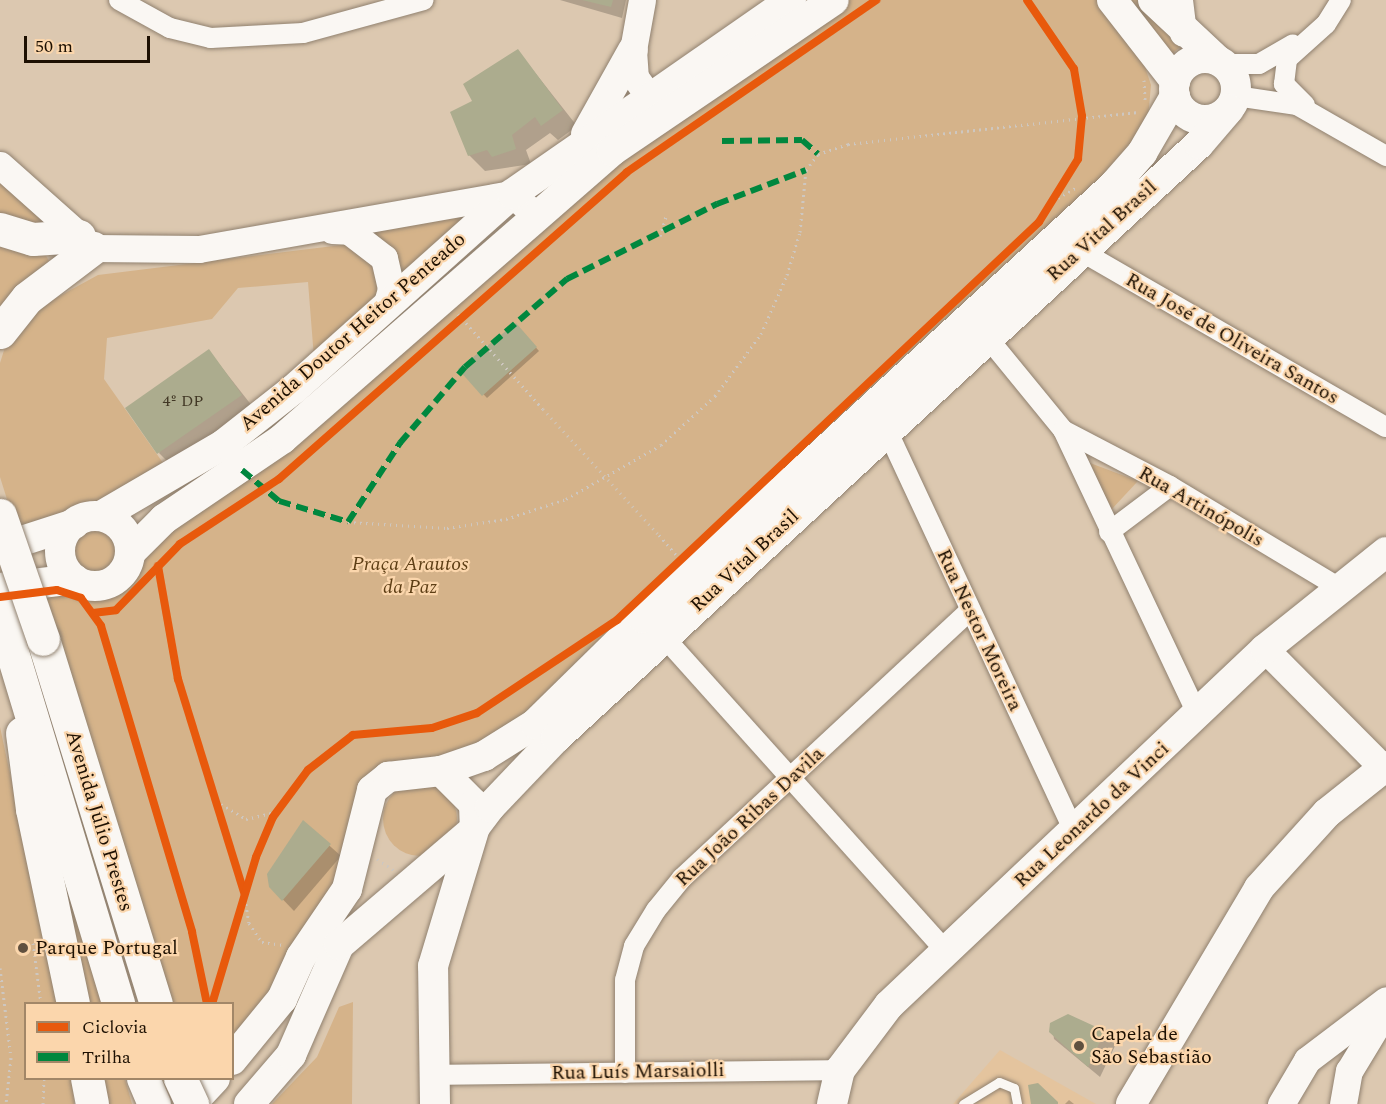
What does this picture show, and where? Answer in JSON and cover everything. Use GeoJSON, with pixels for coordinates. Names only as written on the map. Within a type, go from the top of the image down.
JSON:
{"type":"FeatureCollection","features":[{"type":"Feature","properties":{"kind":"highway"},"geometry":{"type":"LineString","coordinates":[[0,229],[33,239],[86,242]]}},
{"type":"Feature","properties":{"kind":"highway"},"geometry":{"type":"LineString","coordinates":[[0,332],[27,298],[86,242]]}},
{"type":"Feature","properties":{"kind":"highway","name":"Avenida Júlio Prestes"},"geometry":{"type":"LineString","coordinates":[[0,515],[43,639],[155,1002]]}},
{"type":"Feature","properties":{"kind":"highway"},"geometry":{"type":"LineString","coordinates":[[0,612],[15,660],[23,758],[73,1002]]}},
{"type":"Feature","properties":{"kind":"highway","name":"Avenida Júlio Prestes"},"geometry":{"type":"LineString","coordinates":[[15,660],[117,1002]]}},
{"type":"Feature","properties":{"kind":"highway"},"geometry":{"type":"LineString","coordinates":[[87,1080],[92,1104]]}},
{"type":"Feature","properties":{"kind":"highway"},"geometry":{"type":"LineString","coordinates":[[181,1080],[192,1104]]}},
{"type":"Feature","properties":{"kind":"main road"},"geometry":{"type":"LineString","coordinates":[[642,0],[633,50],[635,77],[654,106]]}},
{"type":"Feature","properties":{"kind":"main road"},"geometry":{"type":"LineString","coordinates":[[654,106],[791,0]]}},
{"type":"Feature","properties":{"kind":"main road"},"geometry":{"type":"LineString","coordinates":[[654,106],[834,0]]}},
{"type":"Feature","properties":{"kind":"main road"},"geometry":{"type":"LineString","coordinates":[[1112,0],[1175,88],[1193,118],[1213,120],[1233,102],[1234,78],[1220,62],[1183,33],[1153,0]]}},
{"type":"Feature","properties":{"kind":"main road"},"geometry":{"type":"LineString","coordinates":[[1179,0],[1183,33]]}},
{"type":"Feature","properties":{"kind":"main road"},"geometry":{"type":"LineString","coordinates":[[584,139],[633,50]]}},
{"type":"Feature","properties":{"kind":"main road"},"geometry":{"type":"LineString","coordinates":[[1175,88],[1191,61],[1220,62]]}},
{"type":"Feature","properties":{"kind":"main road","name":"Rua Vital Brasil"},"geometry":{"type":"LineString","coordinates":[[441,771],[484,756],[535,724],[643,618],[1114,185],[1142,153],[1175,88]]}},
{"type":"Feature","properties":{"kind":"main road","name":"Rua Vital Brasil"},"geometry":{"type":"LineString","coordinates":[[435,1090],[434,966],[475,827],[556,738],[886,428],[1079,250],[1199,144],[1233,102]]}},
{"type":"Feature","properties":{"kind":"main road","name":"Avenida Doutor Heitor Penteado"},"geometry":{"type":"LineString","coordinates":[[0,548],[87,520],[207,457],[386,308],[512,194],[584,139],[654,106]]}},
{"type":"Feature","properties":{"kind":"main road","name":"Avenida Doutor Heitor Penteado"},"geometry":{"type":"LineString","coordinates":[[130,553],[164,519],[282,439],[452,307],[535,215],[654,106]]}},
{"type":"Feature","properties":{"kind":"main road"},"geometry":{"type":"LineString","coordinates":[[0,165],[86,242],[199,249],[322,230],[512,194],[535,215]]}},
{"type":"Feature","properties":{"kind":"main road"},"geometry":{"type":"LineString","coordinates":[[322,230],[350,231],[384,258],[391,289],[386,308]]}},
{"type":"Feature","properties":{"kind":"main road"},"geometry":{"type":"LineString","coordinates":[[0,588],[74,579],[94,586],[115,580],[130,553],[119,525],[87,520],[61,548],[74,579]]}},
{"type":"Feature","properties":{"kind":"main road","name":"Rua Leonardo da Vinci"},"geometry":{"type":"LineString","coordinates":[[832,1104],[840,1070],[889,1005],[1198,716],[1265,649],[1338,587],[1386,552]]}},
{"type":"Feature","properties":{"kind":"main road"},"geometry":{"type":"LineString","coordinates":[[1131,1104],[1259,888],[1304,836],[1385,768],[1265,649]]}},
{"type":"Feature","properties":{"kind":"main road"},"geometry":{"type":"LineString","coordinates":[[234,1058],[282,999],[301,957],[347,889],[360,849],[372,789],[388,777],[441,771],[474,804],[475,827],[445,858],[407,885],[339,945],[291,1055],[249,1104]]}},
{"type":"Feature","properties":{"kind":"main road"},"geometry":{"type":"LineString","coordinates":[[1281,1104],[1307,1060],[1386,1000]]}},
{"type":"Feature","properties":{"kind":"main road"},"geometry":{"type":"LineString","coordinates":[[1343,1104],[1349,1071],[1386,1010]]}},
{"type":"Feature","properties":{"kind":"main road"},"geometry":{"type":"LineString","coordinates":[[192,1104],[213,1080]]}},
{"type":"Feature","properties":{"kind":"street"},"geometry":{"type":"LineString","coordinates":[[119,0],[170,28],[211,38],[303,33],[424,0]]}},
{"type":"Feature","properties":{"kind":"street"},"geometry":{"type":"LineString","coordinates":[[1220,62],[1259,64],[1276,57],[1341,0]]}},
{"type":"Feature","properties":{"kind":"street"},"geometry":{"type":"LineString","coordinates":[[1314,113],[1284,84],[1283,74],[1287,59],[1326,24],[1341,0]]}},
{"type":"Feature","properties":{"kind":"street"},"geometry":{"type":"LineString","coordinates":[[1233,102],[1285,101],[1314,113],[1386,156]]}},
{"type":"Feature","properties":{"kind":"street","name":"Rua José de Oliveira Santos"},"geometry":{"type":"LineString","coordinates":[[1079,250],[1385,425]]}},
{"type":"Feature","properties":{"kind":"street"},"geometry":{"type":"LineString","coordinates":[[987,337],[1063,430],[1108,531],[1198,716]]}},
{"type":"Feature","properties":{"kind":"street","name":"Rua Nestor Moreira"},"geometry":{"type":"LineString","coordinates":[[886,428],[1074,832]]}},
{"type":"Feature","properties":{"kind":"street","name":"Rua Artinópolis"},"geometry":{"type":"LineString","coordinates":[[1063,430],[1170,486],[1338,587]]}},
{"type":"Feature","properties":{"kind":"street"},"geometry":{"type":"LineString","coordinates":[[1108,531],[1170,486]]}},
{"type":"Feature","properties":{"kind":"street","name":"Rua João Ribas Davila"},"geometry":{"type":"LineString","coordinates":[[625,1073],[625,980],[634,946],[682,878],[970,610]]}},
{"type":"Feature","properties":{"kind":"street"},"geometry":{"type":"LineString","coordinates":[[664,637],[946,951]]}},
{"type":"Feature","properties":{"kind":"street","name":"Rua Luís Marsaiolli"},"geometry":{"type":"LineString","coordinates":[[435,1090],[625,1073],[840,1070]]}},
{"type":"Feature","properties":{"kind":"lane"},"geometry":{"type":"LineString","coordinates":[[963,1104],[999,1082],[1014,1088],[1017,1104]]}},
{"type":"Feature","properties":{"kind":"path"},"geometry":{"type":"LineString","coordinates":[[1138,123],[1143,113],[1140,70]]}},
{"type":"Feature","properties":{"kind":"path"},"geometry":{"type":"LineString","coordinates":[[1081,106],[1082,125]]}},
{"type":"Feature","properties":{"kind":"path"},"geometry":{"type":"LineString","coordinates":[[348,522],[447,528],[506,519],[566,499],[661,445],[715,396],[760,334],[787,275],[800,232],[804,180],[818,153],[848,144],[1082,116],[1143,113]]}},
{"type":"Feature","properties":{"kind":"path"},"geometry":{"type":"LineString","coordinates":[[1052,206],[1066,182]]}},
{"type":"Feature","properties":{"kind":"path"},"geometry":{"type":"LineString","coordinates":[[1058,198],[1078,186]]}},
{"type":"Feature","properties":{"kind":"path"},"geometry":{"type":"LineString","coordinates":[[660,236],[666,216]]}},
{"type":"Feature","properties":{"kind":"path"},"geometry":{"type":"LineString","coordinates":[[452,307],[470,310]]}},
{"type":"Feature","properties":{"kind":"path"},"geometry":{"type":"LineString","coordinates":[[452,307],[452,326]]}},
{"type":"Feature","properties":{"kind":"path"},"geometry":{"type":"LineString","coordinates":[[452,307],[659,535]]}},
{"type":"Feature","properties":{"kind":"path"},"geometry":{"type":"LineString","coordinates":[[674,568],[690,553]]}},
{"type":"Feature","properties":{"kind":"path"},"geometry":{"type":"LineString","coordinates":[[212,791],[219,813]]}},
{"type":"Feature","properties":{"kind":"path"},"geometry":{"type":"LineString","coordinates":[[216,801],[246,819],[277,812]]}},
{"type":"Feature","properties":{"kind":"path"},"geometry":{"type":"LineString","coordinates":[[269,827],[283,804]]}},
{"type":"Feature","properties":{"kind":"path"},"geometry":{"type":"LineString","coordinates":[[360,849],[407,885]]}},
{"type":"Feature","properties":{"kind":"path"},"geometry":{"type":"LineString","coordinates":[[236,917],[244,892],[244,882]]}},
{"type":"Feature","properties":{"kind":"path"},"geometry":{"type":"LineString","coordinates":[[0,968],[11,1058],[6,1104]]}},
{"type":"Feature","properties":{"kind":"path"},"geometry":{"type":"LineString","coordinates":[[44,1080],[44,1104]]}},
{"type":"Feature","properties":{"kind":"shaded area"},"geometry":{"type":"Polygon","coordinates":[[[1000,1050],[1096,1104],[953,1104],[1000,1050]]]}},
{"type":"Feature","properties":{"kind":"green space","name":"Praça Arautos da Paz"},"geometry":{"type":"Polygon","coordinates":[[[847,0],[1097,0],[1140,52],[1151,85],[1148,118],[1109,179],[504,732],[480,751],[391,766],[350,859],[276,988],[234,1045],[234,1002],[169,1002],[40,586],[87,596],[118,588],[139,555],[584,186],[847,0]]]}},
{"type":"Feature","properties":{"kind":"green space"},"geometry":{"type":"Polygon","coordinates":[[[1120,0],[1139,0],[1183,45],[1162,61],[1120,0]]]}},
{"type":"Feature","properties":{"kind":"green space"},"geometry":{"type":"Polygon","coordinates":[[[0,175],[20,192],[47,226],[0,221],[0,175]]]}},
{"type":"Feature","properties":{"kind":"green space"},"geometry":{"type":"Polygon","coordinates":[[[489,207],[399,284],[372,233],[414,219],[489,207]]]}},
{"type":"Feature","properties":{"kind":"green space"},"geometry":{"type":"Polygon","coordinates":[[[0,240],[44,252],[49,261],[0,315],[0,240]]]}},
{"type":"Feature","properties":{"kind":"green space"},"geometry":{"type":"Polygon","coordinates":[[[358,243],[376,262],[381,281],[377,298],[314,358],[308,282],[238,288],[212,319],[107,338],[104,379],[168,470],[81,515],[17,531],[0,477],[0,363],[7,341],[34,310],[98,275],[358,243]]]}},
{"type":"Feature","properties":{"kind":"green space"},"geometry":{"type":"Polygon","coordinates":[[[1090,463],[1138,481],[1111,510],[1090,463]]]}},
{"type":"Feature","properties":{"kind":"green space"},"geometry":{"type":"Polygon","coordinates":[[[89,521],[101,521],[112,526],[120,534],[125,551],[123,563],[112,576],[101,581],[89,581],[78,576],[70,568],[65,557],[65,545],[70,534],[78,526],[89,521]]]}},
{"type":"Feature","properties":{"kind":"green space","name":"Parque Portugal"},"geometry":{"type":"Polygon","coordinates":[[[0,727],[59,1002],[24,1002],[24,1080],[72,1080],[74,1104],[0,1104],[0,727]]]}},
{"type":"Feature","properties":{"kind":"green space"},"geometry":{"type":"Polygon","coordinates":[[[420,782],[434,785],[446,793],[454,805],[457,819],[454,833],[446,845],[434,853],[420,856],[406,853],[394,845],[386,833],[383,819],[386,805],[394,793],[406,785],[420,782]]]}},
{"type":"Feature","properties":{"kind":"green space"},"geometry":{"type":"Polygon","coordinates":[[[64,864],[104,1002],[83,1002],[55,868],[64,864]]]}},
{"type":"Feature","properties":{"kind":"green space"},"geometry":{"type":"Polygon","coordinates":[[[353,1002],[352,1104],[272,1104],[317,1057],[339,1007],[353,1002]]]}},
{"type":"Feature","properties":{"kind":"green space"},"geometry":{"type":"Polygon","coordinates":[[[96,1080],[125,1080],[132,1104],[101,1104],[96,1080]]]}},
{"type":"Feature","properties":{"kind":"building"},"geometry":{"type":"Polygon","coordinates":[[[582,0],[613,0],[611,7],[582,0]]]}},
{"type":"Feature","properties":{"kind":"building"},"geometry":{"type":"Polygon","coordinates":[[[518,49],[563,110],[541,126],[535,117],[512,135],[516,149],[492,157],[487,150],[468,156],[450,112],[472,101],[463,84],[518,49]]]}},
{"type":"Feature","properties":{"kind":"building"},"geometry":{"type":"Polygon","coordinates":[[[516,323],[537,347],[482,396],[458,369],[516,323]]]}},
{"type":"Feature","properties":{"kind":"building"},"geometry":{"type":"Polygon","coordinates":[[[209,349],[242,395],[157,454],[125,408],[209,349]]]}},
{"type":"Feature","properties":{"kind":"building"},"geometry":{"type":"Polygon","coordinates":[[[303,820],[331,844],[282,901],[269,887],[267,874],[303,820]]]}},
{"type":"Feature","properties":{"kind":"building","name":"Capela de São Sebastião"},"geometry":{"type":"Polygon","coordinates":[[[1068,1014],[1105,1031],[1088,1067],[1049,1032],[1050,1023],[1068,1014]]]}},
{"type":"Feature","properties":{"kind":"building"},"geometry":{"type":"Polygon","coordinates":[[[1038,1083],[1058,1104],[1031,1104],[1028,1085],[1038,1083]]]}},
{"type":"Feature","properties":{"kind":"marked path"},"geometry":{"type":"LineString","coordinates":[[722,141],[802,140],[818,154]]}},
{"type":"Feature","properties":{"kind":"marked path"},"geometry":{"type":"LineString","coordinates":[[242,470],[279,501],[348,522],[400,443],[465,367],[567,279],[717,204],[806,170]]}},
{"type":"Feature","properties":{"kind":"cycle path"},"geometry":{"type":"LineString","coordinates":[[93,613],[116,610],[180,544],[279,479],[627,172],[876,0]]}},
{"type":"Feature","properties":{"kind":"cycle path"},"geometry":{"type":"LineString","coordinates":[[213,1002],[256,857],[273,817],[308,770],[353,735],[432,728],[477,713],[617,620],[1039,222],[1078,159],[1082,116],[1074,69],[1027,0]]}},
{"type":"Feature","properties":{"kind":"cycle path"},"geometry":{"type":"LineString","coordinates":[[158,566],[178,679],[244,892]]}},
{"type":"Feature","properties":{"kind":"cycle path"},"geometry":{"type":"LineString","coordinates":[[0,597],[57,590],[81,598],[101,626],[192,932],[207,1002]]}},
{"type":"Feature","properties":{"kind":"place","name":"Parque Portugal"},"geometry":{"type":"Point","coordinates":[23,948]}},
{"type":"Feature","properties":{"kind":"place","name":"Capela de São Sebastião"},"geometry":{"type":"Point","coordinates":[1079,1046]}}]}
